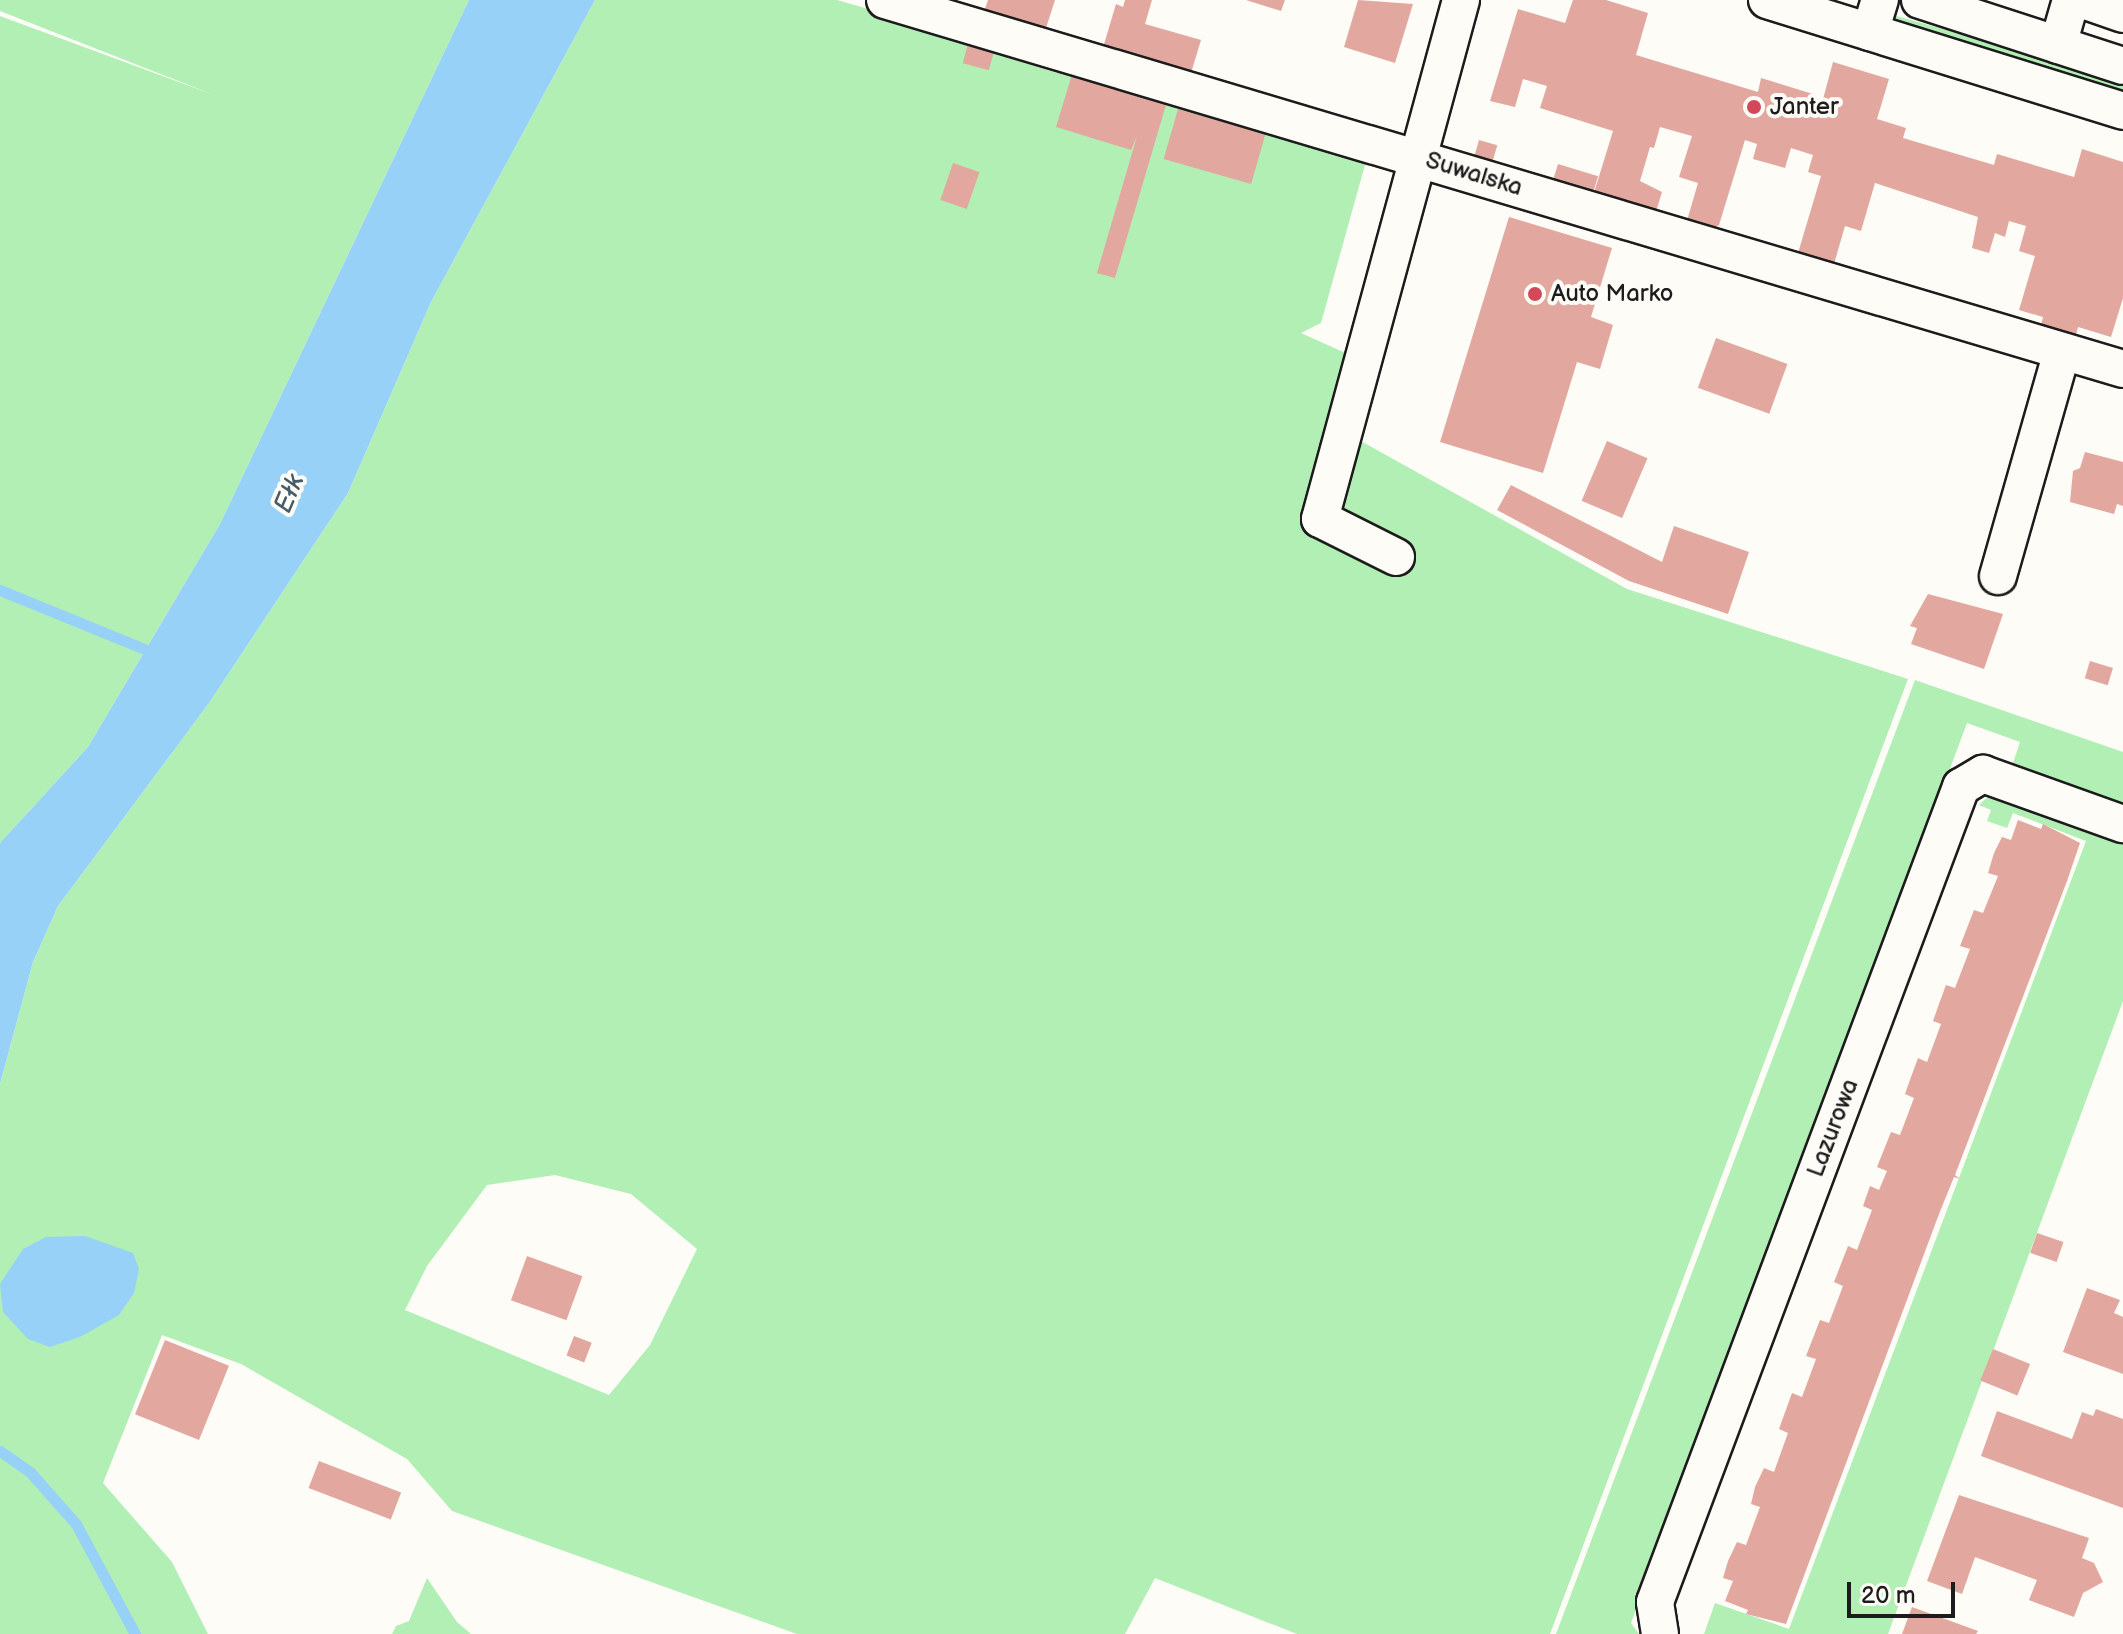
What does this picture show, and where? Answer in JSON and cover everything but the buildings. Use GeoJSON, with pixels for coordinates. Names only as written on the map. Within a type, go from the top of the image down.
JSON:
{"type":"FeatureCollection","features":[{"type":"Feature","properties":{"kind":"street","name":"Suwalska"},"geometry":{"type":"LineString","coordinates":[[885,0],[1418,156],[2123,369]]}},
{"type":"Feature","properties":{"kind":"street"},"geometry":{"type":"LineString","coordinates":[[1396,557],[1320,519],[1461,0]]}},
{"type":"Feature","properties":{"kind":"street"},"geometry":{"type":"LineString","coordinates":[[1767,0],[1875,16],[2123,111]]}},
{"type":"Feature","properties":{"kind":"street"},"geometry":{"type":"LineString","coordinates":[[1920,0],[2123,66]]}},
{"type":"Feature","properties":{"kind":"street"},"geometry":{"type":"LineString","coordinates":[[2058,45],[2071,0]]}},
{"type":"Feature","properties":{"kind":"street"},"geometry":{"type":"LineString","coordinates":[[2083,0],[2123,14]]}},
{"type":"Feature","properties":{"kind":"street"},"geometry":{"type":"LineString","coordinates":[[1998,576],[2062,352]]}},
{"type":"Feature","properties":{"kind":"street","name":"Lazurowa"},"geometry":{"type":"LineString","coordinates":[[1660,1634],[1655,1602],[1961,787],[1983,774],[2123,824]]}},
{"type":"Feature","properties":{"kind":"green space"},"geometry":{"type":"Polygon","coordinates":[[[0,0],[469,0],[220,524],[88,747],[0,843],[0,16],[214,95],[0,11],[0,0]]]}},
{"type":"Feature","properties":{"kind":"green space"},"geometry":{"type":"Polygon","coordinates":[[[595,0],[837,0],[1011,50],[1012,59],[1057,73],[1062,65],[1368,154],[1321,323],[1301,333],[1352,356],[1332,425],[1627,589],[1908,679],[1550,1634],[1297,1634],[1155,1578],[1125,1634],[797,1634],[452,1511],[407,1459],[241,1364],[162,1335],[103,1483],[172,1562],[208,1634],[0,1634],[0,1084],[33,962],[58,906],[209,703],[348,493],[431,302],[595,0]],[[555,1175],[487,1185],[427,1266],[405,1310],[609,1395],[650,1345],[697,1249],[631,1194],[555,1175]]]}},
{"type":"Feature","properties":{"kind":"green space"},"geometry":{"type":"Polygon","coordinates":[[[1893,15],[2123,79],[2123,100],[1896,25],[1893,15]]]}},
{"type":"Feature","properties":{"kind":"green space"},"geometry":{"type":"Polygon","coordinates":[[[1915,680],[2123,752],[2123,801],[2119,811],[2011,769],[2020,742],[1967,723],[1631,1623],[1639,1634],[1556,1634],[1915,680]]]}},
{"type":"Feature","properties":{"kind":"green space"},"geometry":{"type":"Polygon","coordinates":[[[1990,795],[2123,835],[2123,1001],[1888,1634],[1704,1634],[1715,1603],[1789,1629],[2086,841],[2013,813],[2007,828],[1987,821],[1991,810],[1979,805],[1990,795]]]}},
{"type":"Feature","properties":{"kind":"green space"},"geometry":{"type":"Polygon","coordinates":[[[427,1578],[457,1622],[471,1634],[392,1634],[396,1626],[409,1621],[427,1578]]]}},
{"type":"Feature","properties":{"kind":"water","name":"Ełk"},"geometry":{"type":"Polygon","coordinates":[[[469,0],[595,0],[431,302],[348,493],[209,703],[58,906],[33,962],[0,1084],[0,843],[88,747],[220,524],[469,0]]]}},
{"type":"Feature","properties":{"kind":"water"},"geometry":{"type":"Polygon","coordinates":[[[85,1236],[133,1253],[139,1269],[134,1293],[119,1315],[80,1337],[50,1347],[28,1339],[3,1312],[0,1284],[23,1249],[46,1237],[85,1236]]]}},
{"type":"Feature","properties":{"kind":"waterway"},"geometry":{"type":"LineString","coordinates":[[0,590],[159,655]]}},
{"type":"Feature","properties":{"kind":"waterway"},"geometry":{"type":"LineString","coordinates":[[0,1451],[30,1472],[76,1524],[135,1634]]}},
{"type":"Feature","properties":{"kind":"place","name":"Janter"},"geometry":{"type":"Point","coordinates":[1754,107]}},
{"type":"Feature","properties":{"kind":"place","name":"Auto Marko"},"geometry":{"type":"Point","coordinates":[1535,294]}}]}
